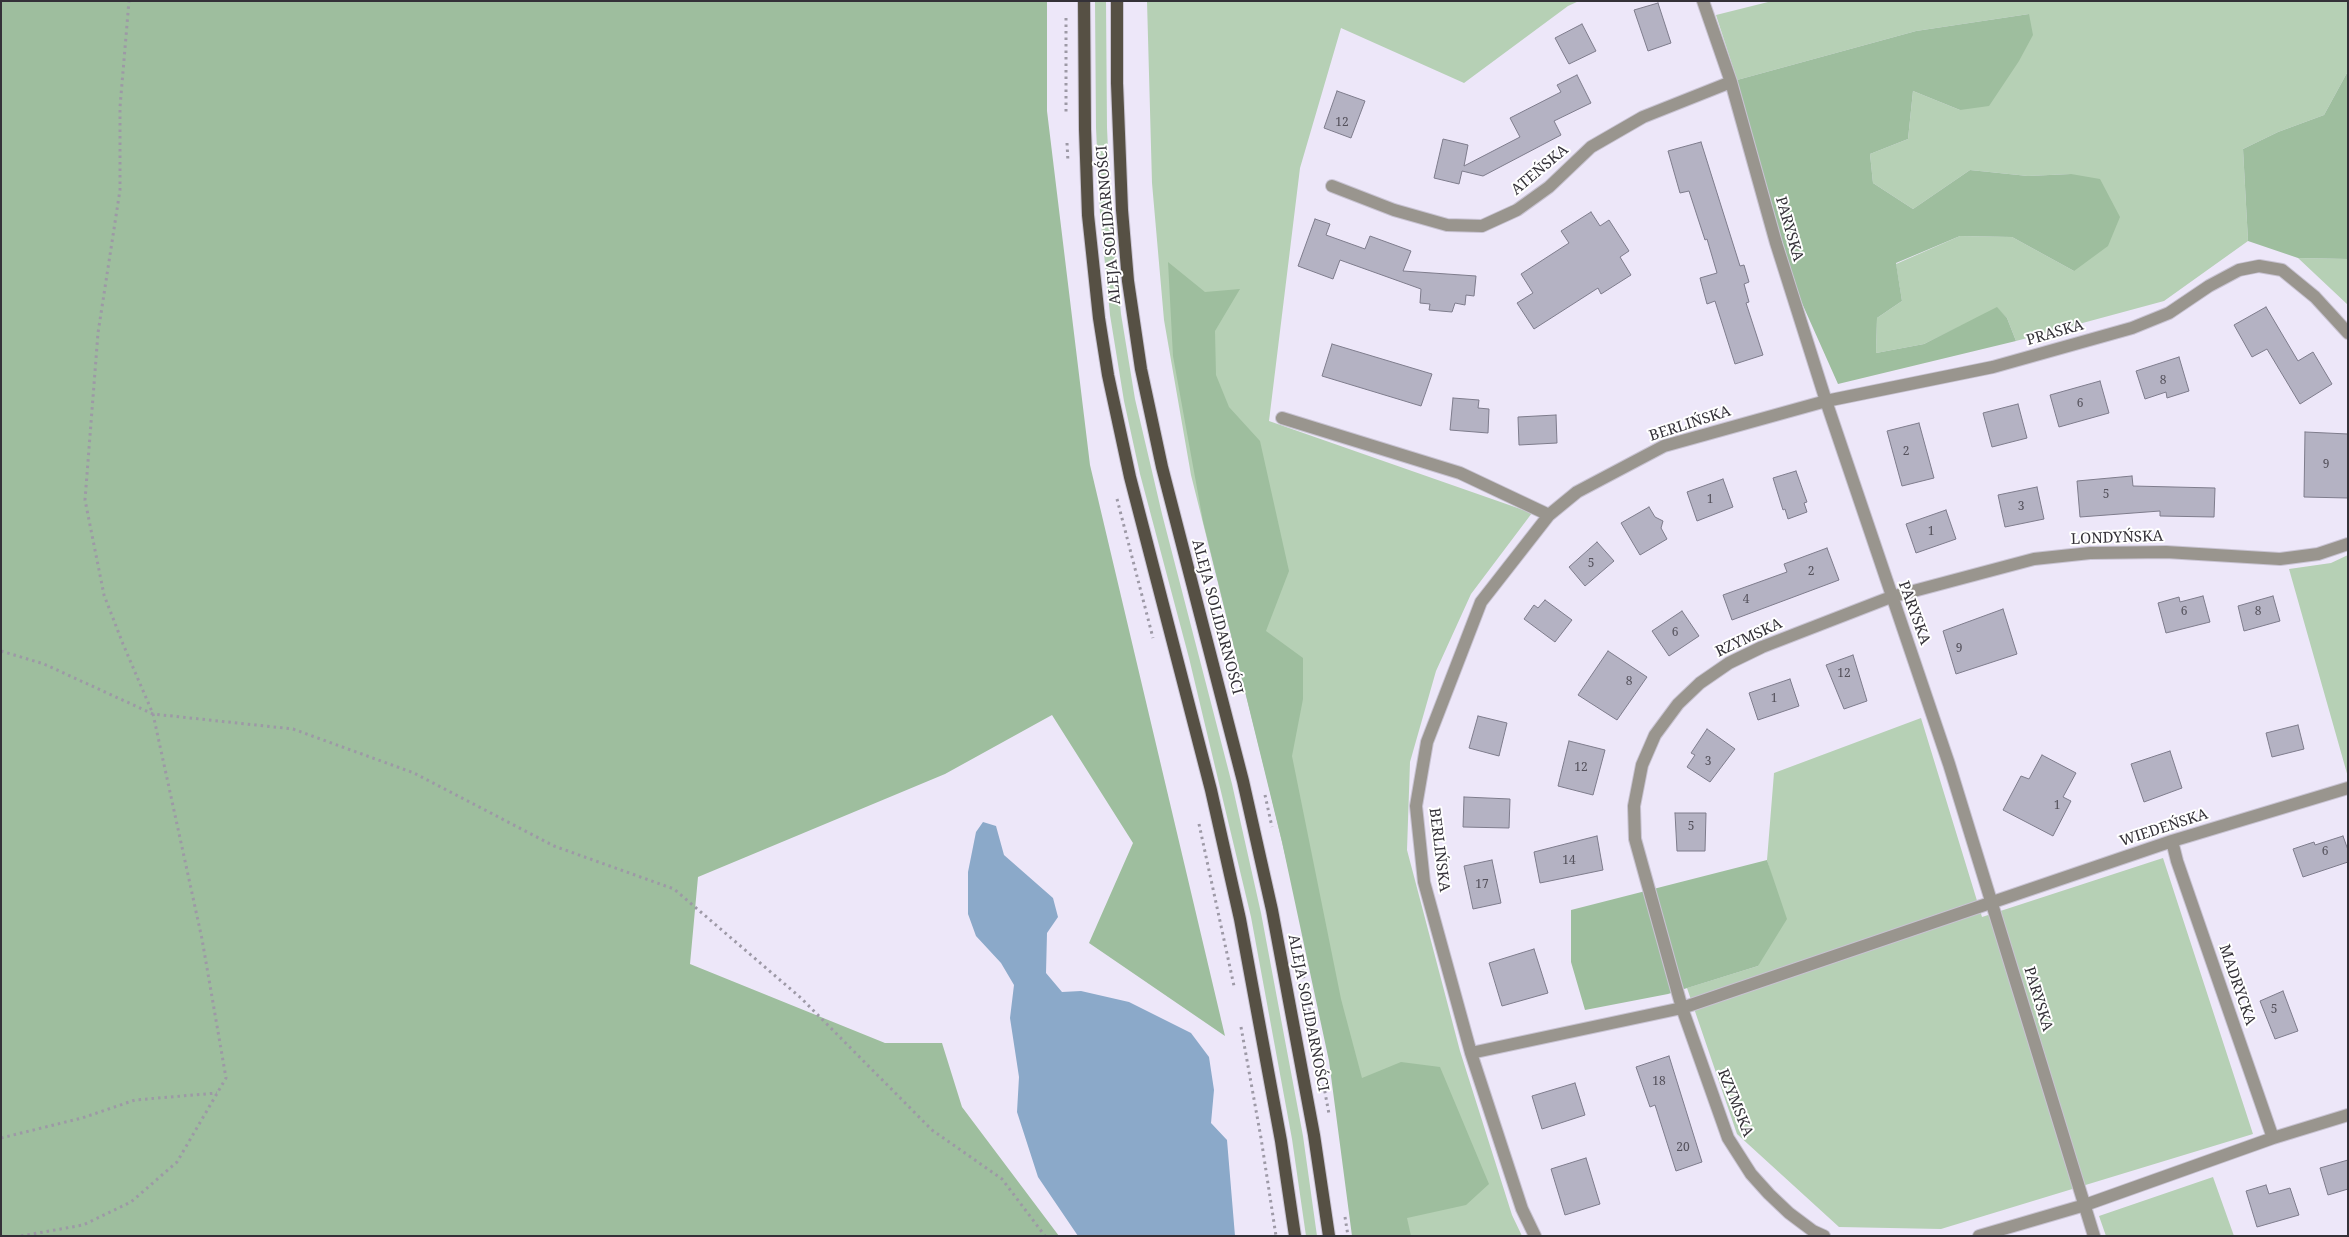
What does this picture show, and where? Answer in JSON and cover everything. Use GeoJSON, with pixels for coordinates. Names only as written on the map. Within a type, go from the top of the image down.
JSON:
{"type":"FeatureCollection","features":[{"type":"Feature","properties":{"kind":"main road","name":"ALEJA SOLIDARNOŚCI"},"geometry":{"type":"LineString","coordinates":[[1084,1],[1088,215],[1108,375],[1130,477],[1208,780],[1238,910],[1266,1057],[1295,1236]]}},
{"type":"Feature","properties":{"kind":"main road","name":"ALEJA SOLIDARNOŚCI"},"geometry":{"type":"LineString","coordinates":[[1117,1],[1117,92],[1122,210],[1128,281],[1141,368],[1162,467],[1243,781],[1272,910],[1314,1134],[1328,1236]]}},
{"type":"Feature","properties":{"kind":"street","name":"PARYSKA"},"geometry":{"type":"LineString","coordinates":[[1703,1],[1731,82],[1776,243],[1826,401],[1948,764],[2094,1236]]}},
{"type":"Feature","properties":{"kind":"street","name":"ATEŃSKA"},"geometry":{"type":"LineString","coordinates":[[1332,186],[1394,210],[1447,225],[1482,226],[1517,210],[1549,187],[1591,147],[1643,117],[1731,82]]}},
{"type":"Feature","properties":{"kind":"street","name":"PRASKA"},"geometry":{"type":"LineString","coordinates":[[1826,401],[1993,367],[2132,328],[2169,313],[2209,286],[2239,270],[2259,266],[2282,270],[2315,297],[2348,333]]}},
{"type":"Feature","properties":{"kind":"street","name":"BERLIŃSKA"},"geometry":{"type":"LineString","coordinates":[[1535,1236],[1522,1209],[1471,1053],[1424,882],[1416,806],[1427,742],[1481,602],[1549,515],[1577,492],[1664,446],[1826,401]]}},
{"type":"Feature","properties":{"kind":"street"},"geometry":{"type":"LineString","coordinates":[[1282,418],[1460,473],[1549,515]]}},
{"type":"Feature","properties":{"kind":"street","name":"LONDYŃSKA"},"geometry":{"type":"LineString","coordinates":[[1891,597],[2043,558],[2090,553],[2166,552],[2280,559],[2318,554],[2348,544]]}},
{"type":"Feature","properties":{"kind":"street","name":"RZYMSKA"},"geometry":{"type":"LineString","coordinates":[[1824,1236],[1801,1222],[1769,1194],[1751,1174],[1728,1138],[1682,1008],[1635,840],[1634,806],[1642,765],[1655,735],[1678,704],[1700,683],[1729,663],[1762,647],[1891,597]]}},
{"type":"Feature","properties":{"kind":"street","name":"WIEDEŃSKA"},"geometry":{"type":"LineString","coordinates":[[1991,903],[2172,841],[2348,788]]}},
{"type":"Feature","properties":{"kind":"street","name":"MADRYCKA"},"geometry":{"type":"LineString","coordinates":[[2172,841],[2177,861],[2273,1138]]}},
{"type":"Feature","properties":{"kind":"street"},"geometry":{"type":"LineString","coordinates":[[1471,1053],[1682,1008],[1991,903]]}},
{"type":"Feature","properties":{"kind":"street"},"geometry":{"type":"LineString","coordinates":[[1979,1236],[2085,1205],[2273,1138],[2348,1115]]}},
{"type":"Feature","properties":{"kind":"path"},"geometry":{"type":"LineString","coordinates":[[21,1236],[83,1225],[131,1202],[177,1162],[226,1078],[202,939],[153,714],[104,594],[85,500],[98,333],[120,190],[120,107],[129,1]]}},
{"type":"Feature","properties":{"kind":"path"},"geometry":{"type":"LineString","coordinates":[[1,651],[44,664],[153,714],[293,729],[414,773],[554,846],[674,889],[801,998],[932,1130],[1002,1179],[1045,1236]]}},
{"type":"Feature","properties":{"kind":"path"},"geometry":{"type":"LineString","coordinates":[[1263,788],[1274,832]]}},
{"type":"Feature","properties":{"kind":"path"},"geometry":{"type":"LineString","coordinates":[[1299,955],[1329,1117]]}},
{"type":"Feature","properties":{"kind":"path"},"geometry":{"type":"LineString","coordinates":[[1,1138],[82,1118],[135,1100],[217,1093]]}},
{"type":"Feature","properties":{"kind":"path"},"geometry":{"type":"LineString","coordinates":[[1344,1210],[1348,1236]]}},
{"type":"Feature","properties":{"kind":"green space"},"geometry":{"type":"Polygon","coordinates":[[[1,1],[1047,1],[1047,111],[1090,465],[1225,1036],[1089,943],[1133,843],[1052,715],[945,774],[698,877],[690,964],[885,1043],[942,1043],[962,1107],[1059,1236],[1,1236],[1,1]]]}},
{"type":"Feature","properties":{"kind":"green space"},"geometry":{"type":"Polygon","coordinates":[[[1095,1],[1106,1],[1107,128],[1111,212],[1121,314],[1135,399],[1162,514],[1232,784],[1261,913],[1303,1136],[1317,1236],[1306,1236],[1292,1139],[1251,917],[1189,658],[1140,474],[1124,401],[1110,315],[1100,213],[1096,128],[1095,1]]]}},
{"type":"Feature","properties":{"kind":"green space"},"geometry":{"type":"Polygon","coordinates":[[[1147,1],[1579,1],[1568,6],[1464,83],[1341,28],[1300,168],[1269,421],[1532,513],[1471,594],[1436,671],[1410,762],[1407,850],[1460,1051],[1512,1215],[1522,1236],[1376,1236],[1267,779],[1191,475],[1164,320],[1152,183],[1147,1]]]}},
{"type":"Feature","properties":{"kind":"green space"},"geometry":{"type":"Polygon","coordinates":[[[1772,1],[2348,1],[2348,71],[2324,115],[2278,132],[2243,149],[2248,241],[2164,301],[2016,341],[2007,318],[1997,308],[1924,344],[1876,353],[1877,318],[1902,301],[1896,264],[1960,236],[2012,237],[2074,271],[2071,174],[2028,176],[1970,170],[1913,209],[1873,183],[1870,154],[1908,139],[1913,91],[1960,110],[2029,14],[1916,31],[1737,80],[1716,15],[1772,1]]]}},
{"type":"Feature","properties":{"kind":"green space"},"geometry":{"type":"Polygon","coordinates":[[[2029,14],[2033,35],[2019,61],[1989,106],[1960,110],[1913,91],[1908,139],[1870,154],[1873,183],[1913,209],[1970,170],[2028,176],[2071,174],[2100,179],[2120,217],[2108,246],[2074,271],[2012,237],[1960,236],[1896,263],[1902,301],[1877,318],[1876,353],[1924,344],[1997,307],[2007,318],[2016,341],[1838,384],[1801,301],[1782,241],[1737,80],[1916,31],[2029,14]]]}},
{"type":"Feature","properties":{"kind":"green space"},"geometry":{"type":"Polygon","coordinates":[[[2348,71],[2348,259],[2298,258],[2248,241],[2243,149],[2278,132],[2324,115],[2348,71]]]}},
{"type":"Feature","properties":{"kind":"green space"},"geometry":{"type":"Polygon","coordinates":[[[2298,258],[2348,259],[2348,305],[2298,258]]]}},
{"type":"Feature","properties":{"kind":"green space"},"geometry":{"type":"Polygon","coordinates":[[[1168,262],[1205,292],[1240,289],[1215,331],[1216,375],[1229,407],[1260,441],[1289,571],[1266,631],[1303,658],[1303,699],[1292,756],[1341,999],[1362,1078],[1401,1062],[1440,1067],[1489,1184],[1466,1205],[1407,1218],[1411,1236],[1352,1236],[1329,1061],[1282,842],[1203,521],[1173,356],[1168,262]]]}},
{"type":"Feature","properties":{"kind":"green space"},"geometry":{"type":"Polygon","coordinates":[[[2348,555],[2348,777],[2289,569],[2331,563],[2348,555]]]}},
{"type":"Feature","properties":{"kind":"green space"},"geometry":{"type":"Polygon","coordinates":[[[1921,718],[1982,917],[2163,858],[2253,1134],[1941,1229],[1839,1227],[1737,1134],[1687,988],[1758,966],[1775,888],[1767,860],[1774,773],[1921,718]]]}},
{"type":"Feature","properties":{"kind":"green space"},"geometry":{"type":"Polygon","coordinates":[[[1767,860],[1787,919],[1758,966],[1668,994],[1585,1010],[1571,962],[1571,910],[1767,860]]]}},
{"type":"Feature","properties":{"kind":"green space"},"geometry":{"type":"Polygon","coordinates":[[[2213,1177],[2234,1236],[2106,1236],[2099,1216],[2213,1177]]]}},
{"type":"Feature","properties":{"kind":"water"},"geometry":{"type":"Polygon","coordinates":[[[983,822],[996,826],[1004,855],[1053,898],[1058,917],[1047,933],[1046,973],[1062,992],[1081,991],[1129,1002],[1191,1033],[1209,1057],[1214,1090],[1211,1123],[1227,1140],[1235,1236],[1078,1236],[1038,1177],[1017,1112],[1019,1077],[1010,1018],[1014,985],[1001,963],[976,936],[968,914],[968,872],[976,832],[983,822]]]}},
{"type":"Feature","properties":{"kind":"building"},"geometry":{"type":"Polygon","coordinates":[[[1658,3],[1671,43],[1648,51],[1634,10],[1658,3]]]}},
{"type":"Feature","properties":{"kind":"building"},"geometry":{"type":"Polygon","coordinates":[[[1582,24],[1596,51],[1569,64],[1555,38],[1582,24]]]}},
{"type":"Feature","properties":{"kind":"building"},"geometry":{"type":"Polygon","coordinates":[[[1577,75],[1591,103],[1554,121],[1561,135],[1483,176],[1462,171],[1459,184],[1434,178],[1443,139],[1468,145],[1464,166],[1520,137],[1510,118],[1561,92],[1557,85],[1577,75]]]}},
{"type":"Feature","properties":{"kind":"building"},"geometry":{"type":"Polygon","coordinates":[[[1337,91],[1365,101],[1351,138],[1324,128],[1337,91]]]}},
{"type":"Feature","properties":{"kind":"building"},"geometry":{"type":"Polygon","coordinates":[[[1701,142],[1740,266],[1744,265],[1749,282],[1744,284],[1749,302],[1746,303],[1763,355],[1735,364],[1715,301],[1707,304],[1700,278],[1717,273],[1707,239],[1705,240],[1689,191],[1680,193],[1668,151],[1701,142]]]}},
{"type":"Feature","properties":{"kind":"building"},"geometry":{"type":"Polygon","coordinates":[[[1591,212],[1600,226],[1609,220],[1629,251],[1620,257],[1631,275],[1601,294],[1598,288],[1534,329],[1517,303],[1533,293],[1521,274],[1569,243],[1561,231],[1591,212]]]}},
{"type":"Feature","properties":{"kind":"building"},"geometry":{"type":"Polygon","coordinates":[[[1315,219],[1330,224],[1326,235],[1365,249],[1370,236],[1411,251],[1403,271],[1476,276],[1474,296],[1466,295],[1465,305],[1455,303],[1452,312],[1429,310],[1430,304],[1420,303],[1421,289],[1340,260],[1333,279],[1298,266],[1315,219]]]}},
{"type":"Feature","properties":{"kind":"building"},"geometry":{"type":"Polygon","coordinates":[[[2266,307],[2298,361],[2313,352],[2332,384],[2300,404],[2267,349],[2252,357],[2234,325],[2266,307]]]}},
{"type":"Feature","properties":{"kind":"building"},"geometry":{"type":"Polygon","coordinates":[[[1332,344],[1432,374],[1421,406],[1322,376],[1332,344]]]}},
{"type":"Feature","properties":{"kind":"building"},"geometry":{"type":"Polygon","coordinates":[[[2179,357],[2189,391],[2167,398],[2166,392],[2145,399],[2136,371],[2179,357]]]}},
{"type":"Feature","properties":{"kind":"building"},"geometry":{"type":"Polygon","coordinates":[[[2100,381],[2109,413],[2059,427],[2050,395],[2100,381]]]}},
{"type":"Feature","properties":{"kind":"building"},"geometry":{"type":"Polygon","coordinates":[[[1453,398],[1479,400],[1478,408],[1489,409],[1488,433],[1450,430],[1453,398]]]}},
{"type":"Feature","properties":{"kind":"building"},"geometry":{"type":"Polygon","coordinates":[[[2018,404],[2027,438],[1992,447],[1983,413],[2018,404]]]}},
{"type":"Feature","properties":{"kind":"building"},"geometry":{"type":"Polygon","coordinates":[[[1556,415],[1557,443],[1519,445],[1518,417],[1556,415]]]}},
{"type":"Feature","properties":{"kind":"building"},"geometry":{"type":"Polygon","coordinates":[[[1919,423],[1934,478],[1902,486],[1887,431],[1919,423]]]}},
{"type":"Feature","properties":{"kind":"building"},"geometry":{"type":"Polygon","coordinates":[[[2305,432],[2348,434],[2348,498],[2304,497],[2305,432]]]}},
{"type":"Feature","properties":{"kind":"building"},"geometry":{"type":"Polygon","coordinates":[[[1796,471],[1807,502],[1804,503],[1807,512],[1788,519],[1785,509],[1783,510],[1773,478],[1796,471]]]}},
{"type":"Feature","properties":{"kind":"building"},"geometry":{"type":"Polygon","coordinates":[[[2132,476],[2133,486],[2215,488],[2214,517],[2160,516],[2160,511],[2080,517],[2077,481],[2132,476]]]}},
{"type":"Feature","properties":{"kind":"building"},"geometry":{"type":"Polygon","coordinates":[[[1723,479],[1733,507],[1697,521],[1687,492],[1723,479]]]}},
{"type":"Feature","properties":{"kind":"building"},"geometry":{"type":"Polygon","coordinates":[[[2037,487],[2044,519],[2005,527],[1998,495],[2037,487]]]}},
{"type":"Feature","properties":{"kind":"building"},"geometry":{"type":"Polygon","coordinates":[[[1649,507],[1655,517],[1663,521],[1661,528],[1667,539],[1640,555],[1621,523],[1649,507]]]}},
{"type":"Feature","properties":{"kind":"building"},"geometry":{"type":"Polygon","coordinates":[[[1946,510],[1956,539],[1916,553],[1906,524],[1946,510]]]}},
{"type":"Feature","properties":{"kind":"building"},"geometry":{"type":"Polygon","coordinates":[[[1597,542],[1614,561],[1585,586],[1569,567],[1597,542]]]}},
{"type":"Feature","properties":{"kind":"building"},"geometry":{"type":"Polygon","coordinates":[[[1827,548],[1839,580],[1732,620],[1723,595],[1787,572],[1784,564],[1827,548]]]}},
{"type":"Feature","properties":{"kind":"building"},"geometry":{"type":"Polygon","coordinates":[[[2203,596],[2210,622],[2166,633],[2158,603],[2179,597],[2180,602],[2203,596]]]}},
{"type":"Feature","properties":{"kind":"building"},"geometry":{"type":"Polygon","coordinates":[[[2273,596],[2280,621],[2244,631],[2238,606],[2273,596]]]}},
{"type":"Feature","properties":{"kind":"building"},"geometry":{"type":"Polygon","coordinates":[[[1545,600],[1572,620],[1555,642],[1524,619],[1534,605],[1538,608],[1545,600]]]}},
{"type":"Feature","properties":{"kind":"building"},"geometry":{"type":"Polygon","coordinates":[[[2003,609],[2017,654],[1956,674],[1943,631],[2003,609]]]}},
{"type":"Feature","properties":{"kind":"building"},"geometry":{"type":"Polygon","coordinates":[[[1682,611],[1699,636],[1669,656],[1652,631],[1682,611]]]}},
{"type":"Feature","properties":{"kind":"building"},"geometry":{"type":"Polygon","coordinates":[[[1608,651],[1647,677],[1617,720],[1578,695],[1608,651]]]}},
{"type":"Feature","properties":{"kind":"building"},"geometry":{"type":"Polygon","coordinates":[[[1853,655],[1867,701],[1844,709],[1826,665],[1853,655]]]}},
{"type":"Feature","properties":{"kind":"building"},"geometry":{"type":"Polygon","coordinates":[[[1790,679],[1799,706],[1758,720],[1749,693],[1790,679]]]}},
{"type":"Feature","properties":{"kind":"building"},"geometry":{"type":"Polygon","coordinates":[[[1478,716],[1507,723],[1499,756],[1469,748],[1478,716]]]}},
{"type":"Feature","properties":{"kind":"building"},"geometry":{"type":"Polygon","coordinates":[[[2298,725],[2304,749],[2272,757],[2266,733],[2298,725]]]}},
{"type":"Feature","properties":{"kind":"building"},"geometry":{"type":"Polygon","coordinates":[[[1707,729],[1735,749],[1710,782],[1687,767],[1695,755],[1691,753],[1707,729]]]}},
{"type":"Feature","properties":{"kind":"building"},"geometry":{"type":"Polygon","coordinates":[[[1569,741],[1605,750],[1593,795],[1558,786],[1569,741]]]}},
{"type":"Feature","properties":{"kind":"building"},"geometry":{"type":"Polygon","coordinates":[[[2170,751],[2182,788],[2144,802],[2131,764],[2170,751]]]}},
{"type":"Feature","properties":{"kind":"building"},"geometry":{"type":"Polygon","coordinates":[[[2042,755],[2076,773],[2063,797],[2071,801],[2053,836],[2003,810],[2021,776],[2029,779],[2042,755]]]}},
{"type":"Feature","properties":{"kind":"building"},"geometry":{"type":"Polygon","coordinates":[[[1464,797],[1510,799],[1509,828],[1463,827],[1464,797]]]}},
{"type":"Feature","properties":{"kind":"building"},"geometry":{"type":"Polygon","coordinates":[[[1675,813],[1706,813],[1705,851],[1677,851],[1675,813]]]}},
{"type":"Feature","properties":{"kind":"building"},"geometry":{"type":"Polygon","coordinates":[[[1597,836],[1603,870],[1540,883],[1534,852],[1597,836]]]}},
{"type":"Feature","properties":{"kind":"building"},"geometry":{"type":"Polygon","coordinates":[[[2343,836],[2348,850],[2348,862],[2303,877],[2293,849],[2314,842],[2315,845],[2343,836]]]}},
{"type":"Feature","properties":{"kind":"building"},"geometry":{"type":"Polygon","coordinates":[[[1492,860],[1501,903],[1473,909],[1464,866],[1492,860]]]}},
{"type":"Feature","properties":{"kind":"building"},"geometry":{"type":"Polygon","coordinates":[[[1534,949],[1548,993],[1502,1006],[1489,963],[1534,949]]]}},
{"type":"Feature","properties":{"kind":"building"},"geometry":{"type":"Polygon","coordinates":[[[2283,991],[2298,1031],[2275,1039],[2260,1001],[2283,991]]]}},
{"type":"Feature","properties":{"kind":"building"},"geometry":{"type":"Polygon","coordinates":[[[1669,1056],[1702,1162],[1676,1171],[1655,1105],[1650,1107],[1636,1067],[1669,1056]]]}},
{"type":"Feature","properties":{"kind":"building"},"geometry":{"type":"Polygon","coordinates":[[[1575,1083],[1585,1115],[1542,1129],[1532,1096],[1575,1083]]]}},
{"type":"Feature","properties":{"kind":"building"},"geometry":{"type":"Polygon","coordinates":[[[1586,1158],[1600,1204],[1565,1215],[1551,1169],[1586,1158]]]}},
{"type":"Feature","properties":{"kind":"building"},"geometry":{"type":"Polygon","coordinates":[[[2348,1160],[2348,1189],[2328,1195],[2320,1168],[2348,1160]]]}},
{"type":"Feature","properties":{"kind":"building"},"geometry":{"type":"Polygon","coordinates":[[[2266,1185],[2269,1194],[2290,1188],[2299,1215],[2257,1227],[2246,1191],[2266,1185]]]}}]}
